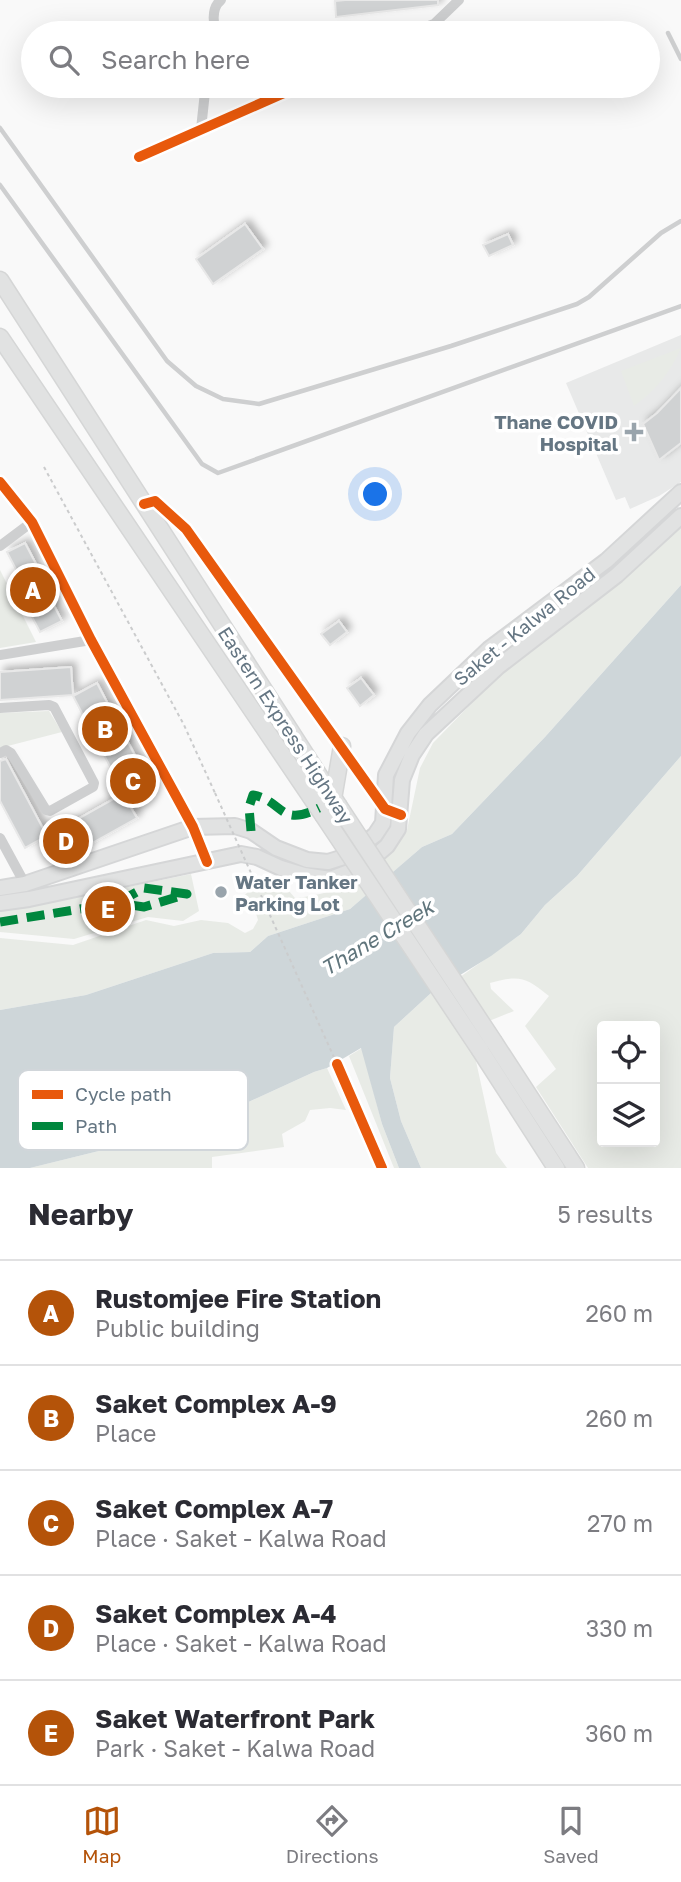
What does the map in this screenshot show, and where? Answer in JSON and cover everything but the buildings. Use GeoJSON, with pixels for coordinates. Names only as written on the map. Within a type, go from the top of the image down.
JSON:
{"type":"FeatureCollection","features":[{"type":"Feature","properties":{"kind":"highway","name":"Eastern Express Highway"},"geometry":{"type":"LineString","coordinates":[[0,280],[335,802],[487,1046],[556,1168]]}},
{"type":"Feature","properties":{"kind":"highway","name":"Eastern Express Highway"},"geometry":{"type":"LineString","coordinates":[[0,337],[323,815],[576,1168]]}},
{"type":"Feature","properties":{"kind":"highway"},"geometry":{"type":"LineString","coordinates":[[335,802],[342,746]]}},
{"type":"Feature","properties":{"kind":"main road","name":"Saket - Kalwa Road"},"geometry":{"type":"LineString","coordinates":[[0,903],[241,855],[257,857],[303,875],[330,878],[354,870],[387,846],[398,829],[408,733],[430,705],[489,649],[595,569],[681,492]]}},
{"type":"Feature","properties":{"kind":"main road","name":"Saket - Kalwa Road"},"geometry":{"type":"LineString","coordinates":[[0,888],[25,884],[193,827],[235,826],[251,831],[287,853],[307,860],[328,862],[347,856],[375,835],[383,823],[386,775],[406,752],[499,666],[606,583],[681,516]]}},
{"type":"Feature","properties":{"kind":"main road"},"geometry":{"type":"LineString","coordinates":[[595,569],[606,583]]}},
{"type":"Feature","properties":{"kind":"street"},"geometry":{"type":"LineString","coordinates":[[214,21],[214,7],[221,0]]}},
{"type":"Feature","properties":{"kind":"street"},"geometry":{"type":"LineString","coordinates":[[436,21],[459,0]]}},
{"type":"Feature","properties":{"kind":"street"},"geometry":{"type":"LineString","coordinates":[[201,129],[204,98]]}},
{"type":"Feature","properties":{"kind":"street"},"geometry":{"type":"LineString","coordinates":[[139,157],[268,99]]}},
{"type":"Feature","properties":{"kind":"street"},"geometry":{"type":"LineString","coordinates":[[0,482],[32,522],[91,640],[193,827],[207,863]]}},
{"type":"Feature","properties":{"kind":"street"},"geometry":{"type":"LineString","coordinates":[[144,504],[155,501],[186,529],[385,809],[401,815]]}},
{"type":"Feature","properties":{"kind":"street"},"geometry":{"type":"LineString","coordinates":[[0,546],[32,522]]}},
{"type":"Feature","properties":{"kind":"street"},"geometry":{"type":"LineString","coordinates":[[0,655],[91,640]]}},
{"type":"Feature","properties":{"kind":"street"},"geometry":{"type":"LineString","coordinates":[[0,708],[54,707],[94,783],[93,787],[50,811],[46,810],[11,753],[6,750],[0,753]]}},
{"type":"Feature","properties":{"kind":"street"},"geometry":{"type":"LineString","coordinates":[[0,838],[25,884]]}},
{"type":"Feature","properties":{"kind":"street"},"geometry":{"type":"LineString","coordinates":[[337,1064],[382,1168]]}},
{"type":"Feature","properties":{"kind":"lane"},"geometry":{"type":"LineString","coordinates":[[668,33],[681,59]]}},
{"type":"Feature","properties":{"kind":"lane"},"geometry":{"type":"LineString","coordinates":[[0,128],[167,361],[196,386],[223,399],[259,404],[451,346],[577,304],[589,297],[661,233],[681,220]]}},
{"type":"Feature","properties":{"kind":"lane"},"geometry":{"type":"LineString","coordinates":[[0,185],[202,464],[218,473],[681,306]]}},
{"type":"Feature","properties":{"kind":"path"},"geometry":{"type":"LineString","coordinates":[[44,467],[184,725],[337,1064]]}},
{"type":"Feature","properties":{"kind":"shaded area","name":"Thane COVID Hospital"},"geometry":{"type":"Polygon","coordinates":[[[681,335],[681,482],[630,509],[625,497],[616,500],[566,383],[681,335]]]}},
{"type":"Feature","properties":{"kind":"shaded area"},"geometry":{"type":"Polygon","coordinates":[[[681,348],[662,380],[634,406],[621,371],[681,348]]]}},
{"type":"Feature","properties":{"kind":"shaded area"},"geometry":{"type":"Polygon","coordinates":[[[681,525],[681,585],[545,737],[452,834],[422,847],[392,873],[384,860],[407,830],[420,768],[433,743],[501,673],[621,582],[681,525]]]}},
{"type":"Feature","properties":{"kind":"shaded area"},"geometry":{"type":"Polygon","coordinates":[[[0,570],[36,642],[0,648],[0,570]]]}},
{"type":"Feature","properties":{"kind":"shaded area"},"geometry":{"type":"Polygon","coordinates":[[[49,711],[62,732],[0,748],[0,713],[49,711]]]}},
{"type":"Feature","properties":{"kind":"shaded area"},"geometry":{"type":"Polygon","coordinates":[[[681,756],[681,1168],[588,1168],[536,1087],[556,1069],[525,1026],[549,996],[522,979],[490,983],[491,989],[514,1011],[489,1021],[460,977],[521,934],[545,905],[577,876],[681,756]]]}},
{"type":"Feature","properties":{"kind":"shaded area"},"geometry":{"type":"Polygon","coordinates":[[[191,874],[199,911],[183,921],[148,917],[74,939],[0,932],[0,911],[191,874]]]}},
{"type":"Feature","properties":{"kind":"shaded area"},"geometry":{"type":"Polygon","coordinates":[[[267,876],[283,884],[295,898],[329,892],[361,880],[370,892],[350,909],[268,936],[250,952],[213,953],[86,995],[0,1010],[0,938],[73,945],[146,920],[174,926],[201,920],[228,923],[245,933],[253,929],[258,920],[254,907],[245,895],[267,876]]]}},
{"type":"Feature","properties":{"kind":"shaded area"},"geometry":{"type":"Polygon","coordinates":[[[431,993],[474,1052],[496,1153],[507,1168],[421,1168],[401,1121],[390,1078],[394,1027],[431,993]]]}},
{"type":"Feature","properties":{"kind":"shaded area"},"geometry":{"type":"Polygon","coordinates":[[[362,1048],[382,1124],[399,1168],[394,1168],[349,1056],[362,1048]]]}},
{"type":"Feature","properties":{"kind":"shaded area"},"geometry":{"type":"Polygon","coordinates":[[[327,1068],[346,1110],[310,1110],[305,1121],[282,1134],[284,1147],[212,1157],[212,1168],[30,1168],[103,1150],[248,1150],[248,1102],[327,1068]]]}},
{"type":"Feature","properties":{"kind":"water","name":"Thane Creek"},"geometry":{"type":"Polygon","coordinates":[[[681,585],[681,756],[577,876],[545,905],[521,934],[431,993],[394,1027],[390,1078],[401,1121],[421,1168],[399,1168],[382,1124],[361,1048],[327,1068],[248,1102],[248,1070],[18,1070],[18,1150],[103,1150],[30,1168],[0,1168],[0,1010],[86,995],[213,953],[250,952],[268,936],[350,909],[422,847],[452,834],[545,737],[681,585]]]}},
{"type":"Feature","properties":{"kind":"marked path"},"geometry":{"type":"LineString","coordinates":[[251,831],[249,807],[253,795],[271,802],[289,814],[296,815],[319,808]]}},
{"type":"Feature","properties":{"kind":"marked path"},"geometry":{"type":"LineString","coordinates":[[0,922],[117,903],[144,907],[187,894],[144,888],[117,903]]}},
{"type":"Feature","properties":{"kind":"cycle path"},"geometry":{"type":"LineString","coordinates":[[139,157],[273,98]]}},
{"type":"Feature","properties":{"kind":"cycle path"},"geometry":{"type":"LineString","coordinates":[[0,482],[32,522],[91,640],[193,827],[207,862]]}},
{"type":"Feature","properties":{"kind":"cycle path"},"geometry":{"type":"LineString","coordinates":[[144,504],[155,501],[186,529],[385,809],[401,815]]}},
{"type":"Feature","properties":{"kind":"cycle path"},"geometry":{"type":"LineString","coordinates":[[337,1064],[382,1168]]}},
{"type":"Feature","properties":{"kind":"place","name":"Thane COVID Hospital"},"geometry":{"type":"Point","coordinates":[634,432]}},
{"type":"Feature","properties":{"kind":"place","name":"Rustomjee Fire Station"},"geometry":{"type":"Point","coordinates":[33,590]}},
{"type":"Feature","properties":{"kind":"place","name":"Saket Complex A-9"},"geometry":{"type":"Point","coordinates":[105,729]}},
{"type":"Feature","properties":{"kind":"place","name":"Saket Complex A-7"},"geometry":{"type":"Point","coordinates":[133,781]}},
{"type":"Feature","properties":{"kind":"place","name":"Saket Complex A-4"},"geometry":{"type":"Point","coordinates":[66,841]}},
{"type":"Feature","properties":{"kind":"place","name":"Water Tanker Parking Lot"},"geometry":{"type":"Point","coordinates":[221,892]}},
{"type":"Feature","properties":{"kind":"place","name":"Saket Waterfront Park"},"geometry":{"type":"Point","coordinates":[108,909]}}]}
